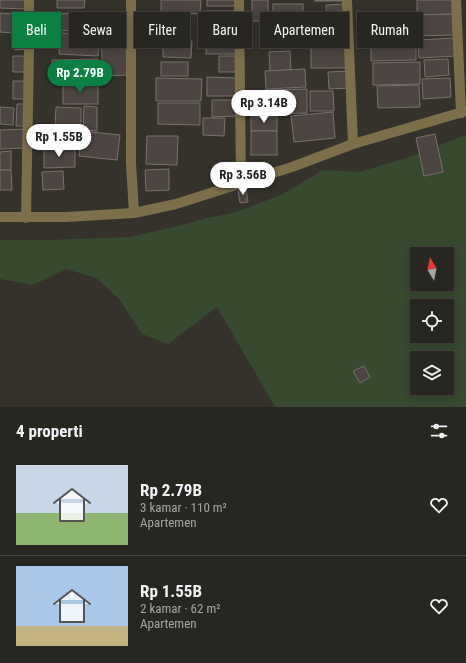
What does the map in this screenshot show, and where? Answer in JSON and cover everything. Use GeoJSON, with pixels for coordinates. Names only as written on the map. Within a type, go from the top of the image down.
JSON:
{"type":"FeatureCollection","features":[{"type":"Feature","properties":{"kind":"street"},"geometry":{"type":"LineString","coordinates":[[26,218],[29,0]]}},
{"type":"Feature","properties":{"kind":"street"},"geometry":{"type":"LineString","coordinates":[[131,0],[131,163],[134,213]]}},
{"type":"Feature","properties":{"kind":"street"},"geometry":{"type":"LineString","coordinates":[[239,0],[242,184]]}},
{"type":"Feature","properties":{"kind":"street"},"geometry":{"type":"LineString","coordinates":[[347,0],[353,144]]}},
{"type":"Feature","properties":{"kind":"street"},"geometry":{"type":"LineString","coordinates":[[0,217],[66,217],[134,213],[176,204],[242,184],[353,144],[463,112],[456,0]]}},
{"type":"Feature","properties":{"kind":"green space"},"geometry":{"type":"Polygon","coordinates":[[[466,135],[466,407],[275,407],[217,307],[168,344],[142,334],[119,299],[96,278],[66,269],[33,285],[0,279],[0,240],[130,237],[234,213],[283,194],[323,170],[359,172],[409,157],[466,135]]]}},
{"type":"Feature","properties":{"kind":"building"},"geometry":{"type":"Polygon","coordinates":[[[0,0],[27,0],[26,9],[0,8],[0,0]]]}},
{"type":"Feature","properties":{"kind":"building"},"geometry":{"type":"Polygon","coordinates":[[[57,0],[85,0],[84,8],[57,8],[57,0]]]}},
{"type":"Feature","properties":{"kind":"building"},"geometry":{"type":"Polygon","coordinates":[[[161,0],[201,0],[200,12],[198,12],[198,14],[190,13],[190,12],[161,12],[161,0]]]}},
{"type":"Feature","properties":{"kind":"building"},"geometry":{"type":"Polygon","coordinates":[[[207,0],[237,0],[237,6],[207,6],[207,0]]]}},
{"type":"Feature","properties":{"kind":"building"},"geometry":{"type":"Polygon","coordinates":[[[252,0],[268,0],[268,12],[260,12],[260,21],[252,21],[252,0]]]}},
{"type":"Feature","properties":{"kind":"building"},"geometry":{"type":"Polygon","coordinates":[[[344,0],[344,1],[315,1],[344,0]]]}},
{"type":"Feature","properties":{"kind":"building"},"geometry":{"type":"Polygon","coordinates":[[[417,0],[454,0],[454,14],[423,15],[423,12],[417,12],[417,0]]]}},
{"type":"Feature","properties":{"kind":"building"},"geometry":{"type":"Polygon","coordinates":[[[273,4],[303,4],[303,12],[273,12],[273,4]]]}},
{"type":"Feature","properties":{"kind":"building"},"geometry":{"type":"Polygon","coordinates":[[[345,4],[346,12],[326,12],[326,5],[345,4]]]}},
{"type":"Feature","properties":{"kind":"building"},"geometry":{"type":"Polygon","coordinates":[[[206,11],[238,11],[238,12],[206,11]]]}},
{"type":"Feature","properties":{"kind":"building"},"geometry":{"type":"Polygon","coordinates":[[[0,13],[12,14],[12,33],[0,32],[0,13]]]}},
{"type":"Feature","properties":{"kind":"building"},"geometry":{"type":"Polygon","coordinates":[[[69,13],[69,30],[61,31],[61,14],[69,13]]]}},
{"type":"Feature","properties":{"kind":"building"},"geometry":{"type":"Polygon","coordinates":[[[454,14],[455,35],[423,36],[423,15],[454,14]]]}},
{"type":"Feature","properties":{"kind":"building"},"geometry":{"type":"Polygon","coordinates":[[[61,33],[69,33],[69,48],[98,48],[98,56],[59,54],[59,48],[61,48],[61,33]]]}},
{"type":"Feature","properties":{"kind":"building"},"geometry":{"type":"Polygon","coordinates":[[[126,35],[129,75],[103,76],[102,48],[126,48],[126,35]]]}},
{"type":"Feature","properties":{"kind":"building"},"geometry":{"type":"Polygon","coordinates":[[[455,38],[456,56],[419,58],[418,48],[423,48],[423,40],[455,38]]]}},
{"type":"Feature","properties":{"kind":"building"},"geometry":{"type":"Polygon","coordinates":[[[190,41],[192,41],[191,58],[163,57],[163,48],[190,48],[190,41]]]}},
{"type":"Feature","properties":{"kind":"building"},"geometry":{"type":"Polygon","coordinates":[[[15,48],[28,48],[28,49],[15,50],[15,48]]]}},
{"type":"Feature","properties":{"kind":"building"},"geometry":{"type":"Polygon","coordinates":[[[206,48],[238,48],[238,54],[206,54],[206,48]]]}},
{"type":"Feature","properties":{"kind":"building"},"geometry":{"type":"Polygon","coordinates":[[[311,48],[347,48],[347,68],[311,68],[311,48]]]}},
{"type":"Feature","properties":{"kind":"building"},"geometry":{"type":"Polygon","coordinates":[[[371,48],[416,48],[416,60],[371,61],[371,48]]]}},
{"type":"Feature","properties":{"kind":"building"},"geometry":{"type":"Polygon","coordinates":[[[290,51],[291,70],[270,71],[269,52],[290,51]]]}},
{"type":"Feature","properties":{"kind":"building"},"geometry":{"type":"Polygon","coordinates":[[[13,56],[28,56],[27,72],[13,72],[13,56]]]}},
{"type":"Feature","properties":{"kind":"building"},"geometry":{"type":"Polygon","coordinates":[[[219,56],[237,56],[237,72],[219,72],[219,56]]]}},
{"type":"Feature","properties":{"kind":"building"},"geometry":{"type":"Polygon","coordinates":[[[98,59],[99,81],[53,81],[52,60],[98,59]]]}},
{"type":"Feature","properties":{"kind":"building"},"geometry":{"type":"Polygon","coordinates":[[[448,59],[449,75],[425,77],[424,60],[448,59]]]}},
{"type":"Feature","properties":{"kind":"building"},"geometry":{"type":"Polygon","coordinates":[[[161,62],[188,62],[188,76],[161,76],[161,62]]]}},
{"type":"Feature","properties":{"kind":"building"},"geometry":{"type":"Polygon","coordinates":[[[420,62],[420,84],[373,85],[373,63],[420,62]]]}},
{"type":"Feature","properties":{"kind":"building"},"geometry":{"type":"Polygon","coordinates":[[[305,69],[306,87],[266,89],[265,71],[305,69]]]}},
{"type":"Feature","properties":{"kind":"building"},"geometry":{"type":"Polygon","coordinates":[[[348,71],[349,88],[329,89],[328,72],[348,71]]]}},
{"type":"Feature","properties":{"kind":"building"},"geometry":{"type":"Polygon","coordinates":[[[207,77],[237,78],[237,96],[207,96],[207,77]]]}},
{"type":"Feature","properties":{"kind":"building"},"geometry":{"type":"Polygon","coordinates":[[[156,78],[202,79],[201,101],[156,101],[156,78]]]}},
{"type":"Feature","properties":{"kind":"building"},"geometry":{"type":"Polygon","coordinates":[[[450,78],[451,97],[423,99],[422,79],[450,78]]]}},
{"type":"Feature","properties":{"kind":"building"},"geometry":{"type":"Polygon","coordinates":[[[13,81],[26,81],[27,99],[13,99],[13,81]]]}},
{"type":"Feature","properties":{"kind":"building"},"geometry":{"type":"Polygon","coordinates":[[[63,84],[98,84],[98,104],[63,104],[63,84]]]}},
{"type":"Feature","properties":{"kind":"building"},"geometry":{"type":"Polygon","coordinates":[[[419,85],[420,107],[378,108],[377,86],[419,85]]]}},
{"type":"Feature","properties":{"kind":"building"},"geometry":{"type":"Polygon","coordinates":[[[307,89],[307,113],[264,114],[264,90],[307,89]]]}},
{"type":"Feature","properties":{"kind":"building"},"geometry":{"type":"Polygon","coordinates":[[[310,91],[333,91],[334,111],[310,111],[310,91]]]}},
{"type":"Feature","properties":{"kind":"building"},"geometry":{"type":"Polygon","coordinates":[[[212,100],[235,100],[236,116],[212,117],[212,100]]]}},
{"type":"Feature","properties":{"kind":"building"},"geometry":{"type":"Polygon","coordinates":[[[158,103],[200,103],[200,125],[158,124],[158,103]]]}},
{"type":"Feature","properties":{"kind":"building"},"geometry":{"type":"Polygon","coordinates":[[[17,104],[27,104],[26,126],[16,126],[17,104]]]}},
{"type":"Feature","properties":{"kind":"building"},"geometry":{"type":"Polygon","coordinates":[[[84,106],[97,107],[97,131],[83,130],[84,106]]]}},
{"type":"Feature","properties":{"kind":"building"},"geometry":{"type":"Polygon","coordinates":[[[0,107],[14,108],[13,125],[0,124],[0,107]]]}},
{"type":"Feature","properties":{"kind":"building"},"geometry":{"type":"Polygon","coordinates":[[[56,107],[81,108],[81,129],[55,128],[56,107]]]}},
{"type":"Feature","properties":{"kind":"building"},"geometry":{"type":"Polygon","coordinates":[[[333,112],[335,138],[294,142],[291,116],[333,112]]]}},
{"type":"Feature","properties":{"kind":"building"},"geometry":{"type":"Polygon","coordinates":[[[277,116],[277,131],[251,131],[251,117],[277,116]]]}},
{"type":"Feature","properties":{"kind":"building"},"geometry":{"type":"Polygon","coordinates":[[[203,118],[225,118],[224,136],[203,135],[203,118]]]}},
{"type":"Feature","properties":{"kind":"building"},"geometry":{"type":"Polygon","coordinates":[[[25,129],[26,148],[0,149],[0,130],[25,129]]]}},
{"type":"Feature","properties":{"kind":"building"},"geometry":{"type":"Polygon","coordinates":[[[43,130],[75,130],[75,149],[44,149],[43,130]]]}},
{"type":"Feature","properties":{"kind":"building"},"geometry":{"type":"Polygon","coordinates":[[[82,131],[120,135],[117,160],[79,156],[82,131]]]}},
{"type":"Feature","properties":{"kind":"building"},"geometry":{"type":"Polygon","coordinates":[[[251,131],[277,131],[277,155],[251,155],[251,131]]]}},
{"type":"Feature","properties":{"kind":"building"},"geometry":{"type":"Polygon","coordinates":[[[435,134],[443,172],[424,176],[416,138],[435,134]]]}},
{"type":"Feature","properties":{"kind":"building"},"geometry":{"type":"Polygon","coordinates":[[[147,136],[178,136],[177,165],[146,164],[147,136]]]}},
{"type":"Feature","properties":{"kind":"building"},"geometry":{"type":"Polygon","coordinates":[[[44,149],[75,149],[75,167],[44,168],[44,149]]]}},
{"type":"Feature","properties":{"kind":"building"},"geometry":{"type":"Polygon","coordinates":[[[11,151],[11,170],[0,170],[0,152],[11,151]]]}},
{"type":"Feature","properties":{"kind":"building"},"geometry":{"type":"Polygon","coordinates":[[[169,169],[169,190],[146,191],[145,170],[169,169]]]}},
{"type":"Feature","properties":{"kind":"building"},"geometry":{"type":"Polygon","coordinates":[[[0,170],[11,170],[12,190],[0,190],[0,170]]]}},
{"type":"Feature","properties":{"kind":"building"},"geometry":{"type":"Polygon","coordinates":[[[63,171],[64,189],[43,190],[42,172],[63,171]]]}},
{"type":"Feature","properties":{"kind":"building"},"geometry":{"type":"Polygon","coordinates":[[[246,189],[248,202],[240,203],[238,191],[246,189]]]}},
{"type":"Feature","properties":{"kind":"building"},"geometry":{"type":"Polygon","coordinates":[[[364,366],[370,377],[360,383],[353,371],[364,366]]]}}]}
